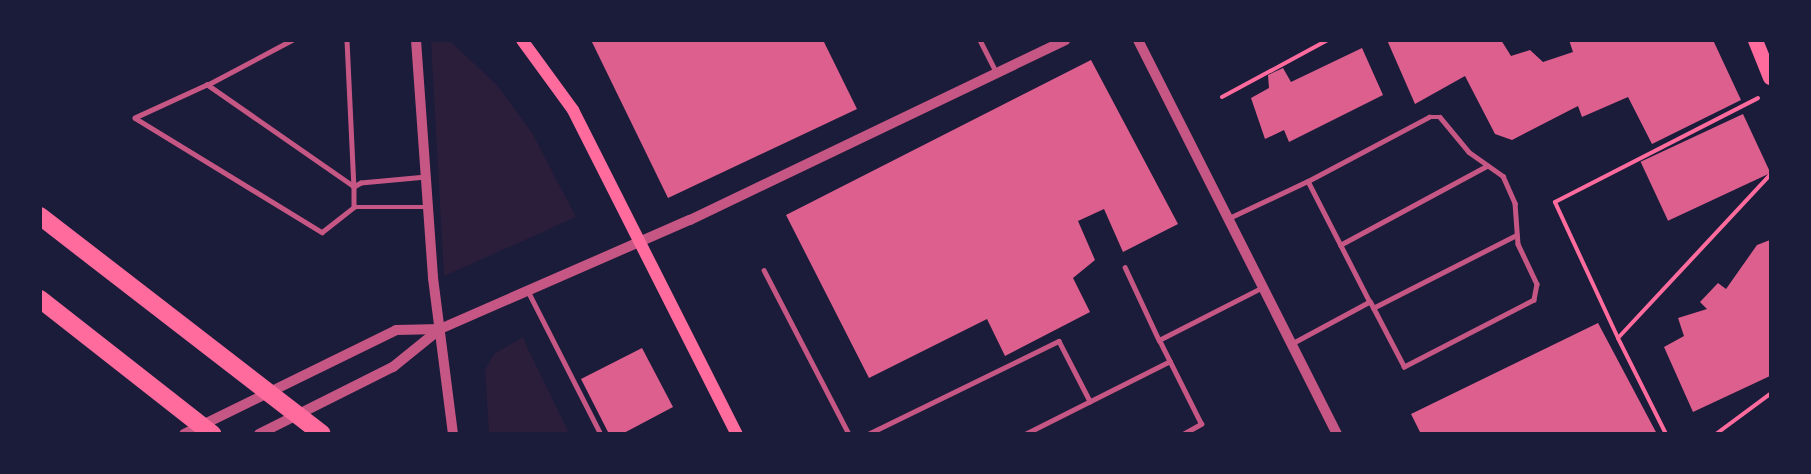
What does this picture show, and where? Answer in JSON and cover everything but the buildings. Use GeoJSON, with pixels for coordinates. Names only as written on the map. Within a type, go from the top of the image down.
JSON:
{"type":"FeatureCollection","features":[{"type":"Feature","properties":{"kind":"highway"},"geometry":{"type":"LineString","coordinates":[[40,216],[322,434]]}},
{"type":"Feature","properties":{"kind":"highway"},"geometry":{"type":"LineString","coordinates":[[40,299],[212,434]]}},
{"type":"Feature","properties":{"kind":"main road"},"geometry":{"type":"LineString","coordinates":[[522,40],[573,110],[737,434]]}},
{"type":"Feature","properties":{"kind":"main road"},"geometry":{"type":"LineString","coordinates":[[1755,40],[1770,76]]}},
{"type":"Feature","properties":{"kind":"street"},"geometry":{"type":"LineString","coordinates":[[416,40],[428,207],[453,434]]}},
{"type":"Feature","properties":{"kind":"street"},"geometry":{"type":"LineString","coordinates":[[259,434],[393,367],[441,329],[527,288],[641,242],[1065,40]]}},
{"type":"Feature","properties":{"kind":"street"},"geometry":{"type":"LineString","coordinates":[[1138,40],[1337,434]]}},
{"type":"Feature","properties":{"kind":"street"},"geometry":{"type":"LineString","coordinates":[[184,434],[396,330],[441,329]]}},
{"type":"Feature","properties":{"kind":"lane"},"geometry":{"type":"LineString","coordinates":[[292,40],[207,85],[135,118],[322,232],[354,207],[428,207]]}},
{"type":"Feature","properties":{"kind":"lane"},"geometry":{"type":"LineString","coordinates":[[347,40],[354,207]]}},
{"type":"Feature","properties":{"kind":"lane"},"geometry":{"type":"LineString","coordinates":[[980,40],[997,74]]}},
{"type":"Feature","properties":{"kind":"lane"},"geometry":{"type":"LineString","coordinates":[[207,85],[354,187],[426,177]]}},
{"type":"Feature","properties":{"kind":"lane"},"geometry":{"type":"LineString","coordinates":[[1228,218],[1308,181],[1429,117],[1446,121],[1468,152],[1503,176],[1515,203],[1516,235],[1537,284],[1534,300],[1404,367],[1308,181]]}},
{"type":"Feature","properties":{"kind":"lane"},"geometry":{"type":"LineString","coordinates":[[1341,245],[1487,166]]}},
{"type":"Feature","properties":{"kind":"lane"},"geometry":{"type":"LineString","coordinates":[[1373,308],[1516,235]]}},
{"type":"Feature","properties":{"kind":"lane"},"geometry":{"type":"LineString","coordinates":[[1125,267],[1202,424],[1183,434]]}},
{"type":"Feature","properties":{"kind":"lane"},"geometry":{"type":"LineString","coordinates":[[764,270],[849,434]]}},
{"type":"Feature","properties":{"kind":"lane"},"geometry":{"type":"LineString","coordinates":[[1159,340],[1263,287]]}},
{"type":"Feature","properties":{"kind":"lane"},"geometry":{"type":"LineString","coordinates":[[527,288],[601,434]]}},
{"type":"Feature","properties":{"kind":"lane"},"geometry":{"type":"LineString","coordinates":[[1292,344],[1370,302]]}},
{"type":"Feature","properties":{"kind":"lane"},"geometry":{"type":"LineString","coordinates":[[868,434],[1059,341],[1090,401]]}},
{"type":"Feature","properties":{"kind":"lane"},"geometry":{"type":"LineString","coordinates":[[1025,434],[1170,361]]}},
{"type":"Feature","properties":{"kind":"path"},"geometry":{"type":"LineString","coordinates":[[1222,97],[1328,40]]}},
{"type":"Feature","properties":{"kind":"path"},"geometry":{"type":"LineString","coordinates":[[1666,434],[1618,338],[1555,202],[1758,98]]}},
{"type":"Feature","properties":{"kind":"path"},"geometry":{"type":"LineString","coordinates":[[1618,338],[1770,175]]}},
{"type":"Feature","properties":{"kind":"path"},"geometry":{"type":"LineString","coordinates":[[1716,434],[1770,394]]}},
{"type":"Feature","properties":{"kind":"shaded area"},"geometry":{"type":"Polygon","coordinates":[[[431,41],[450,41],[497,85],[532,133],[576,217],[444,276],[431,41]]]}},
{"type":"Feature","properties":{"kind":"shaded area"},"geometry":{"type":"Polygon","coordinates":[[[523,337],[569,433],[489,433],[485,370],[494,354],[523,337]]]}}]}
